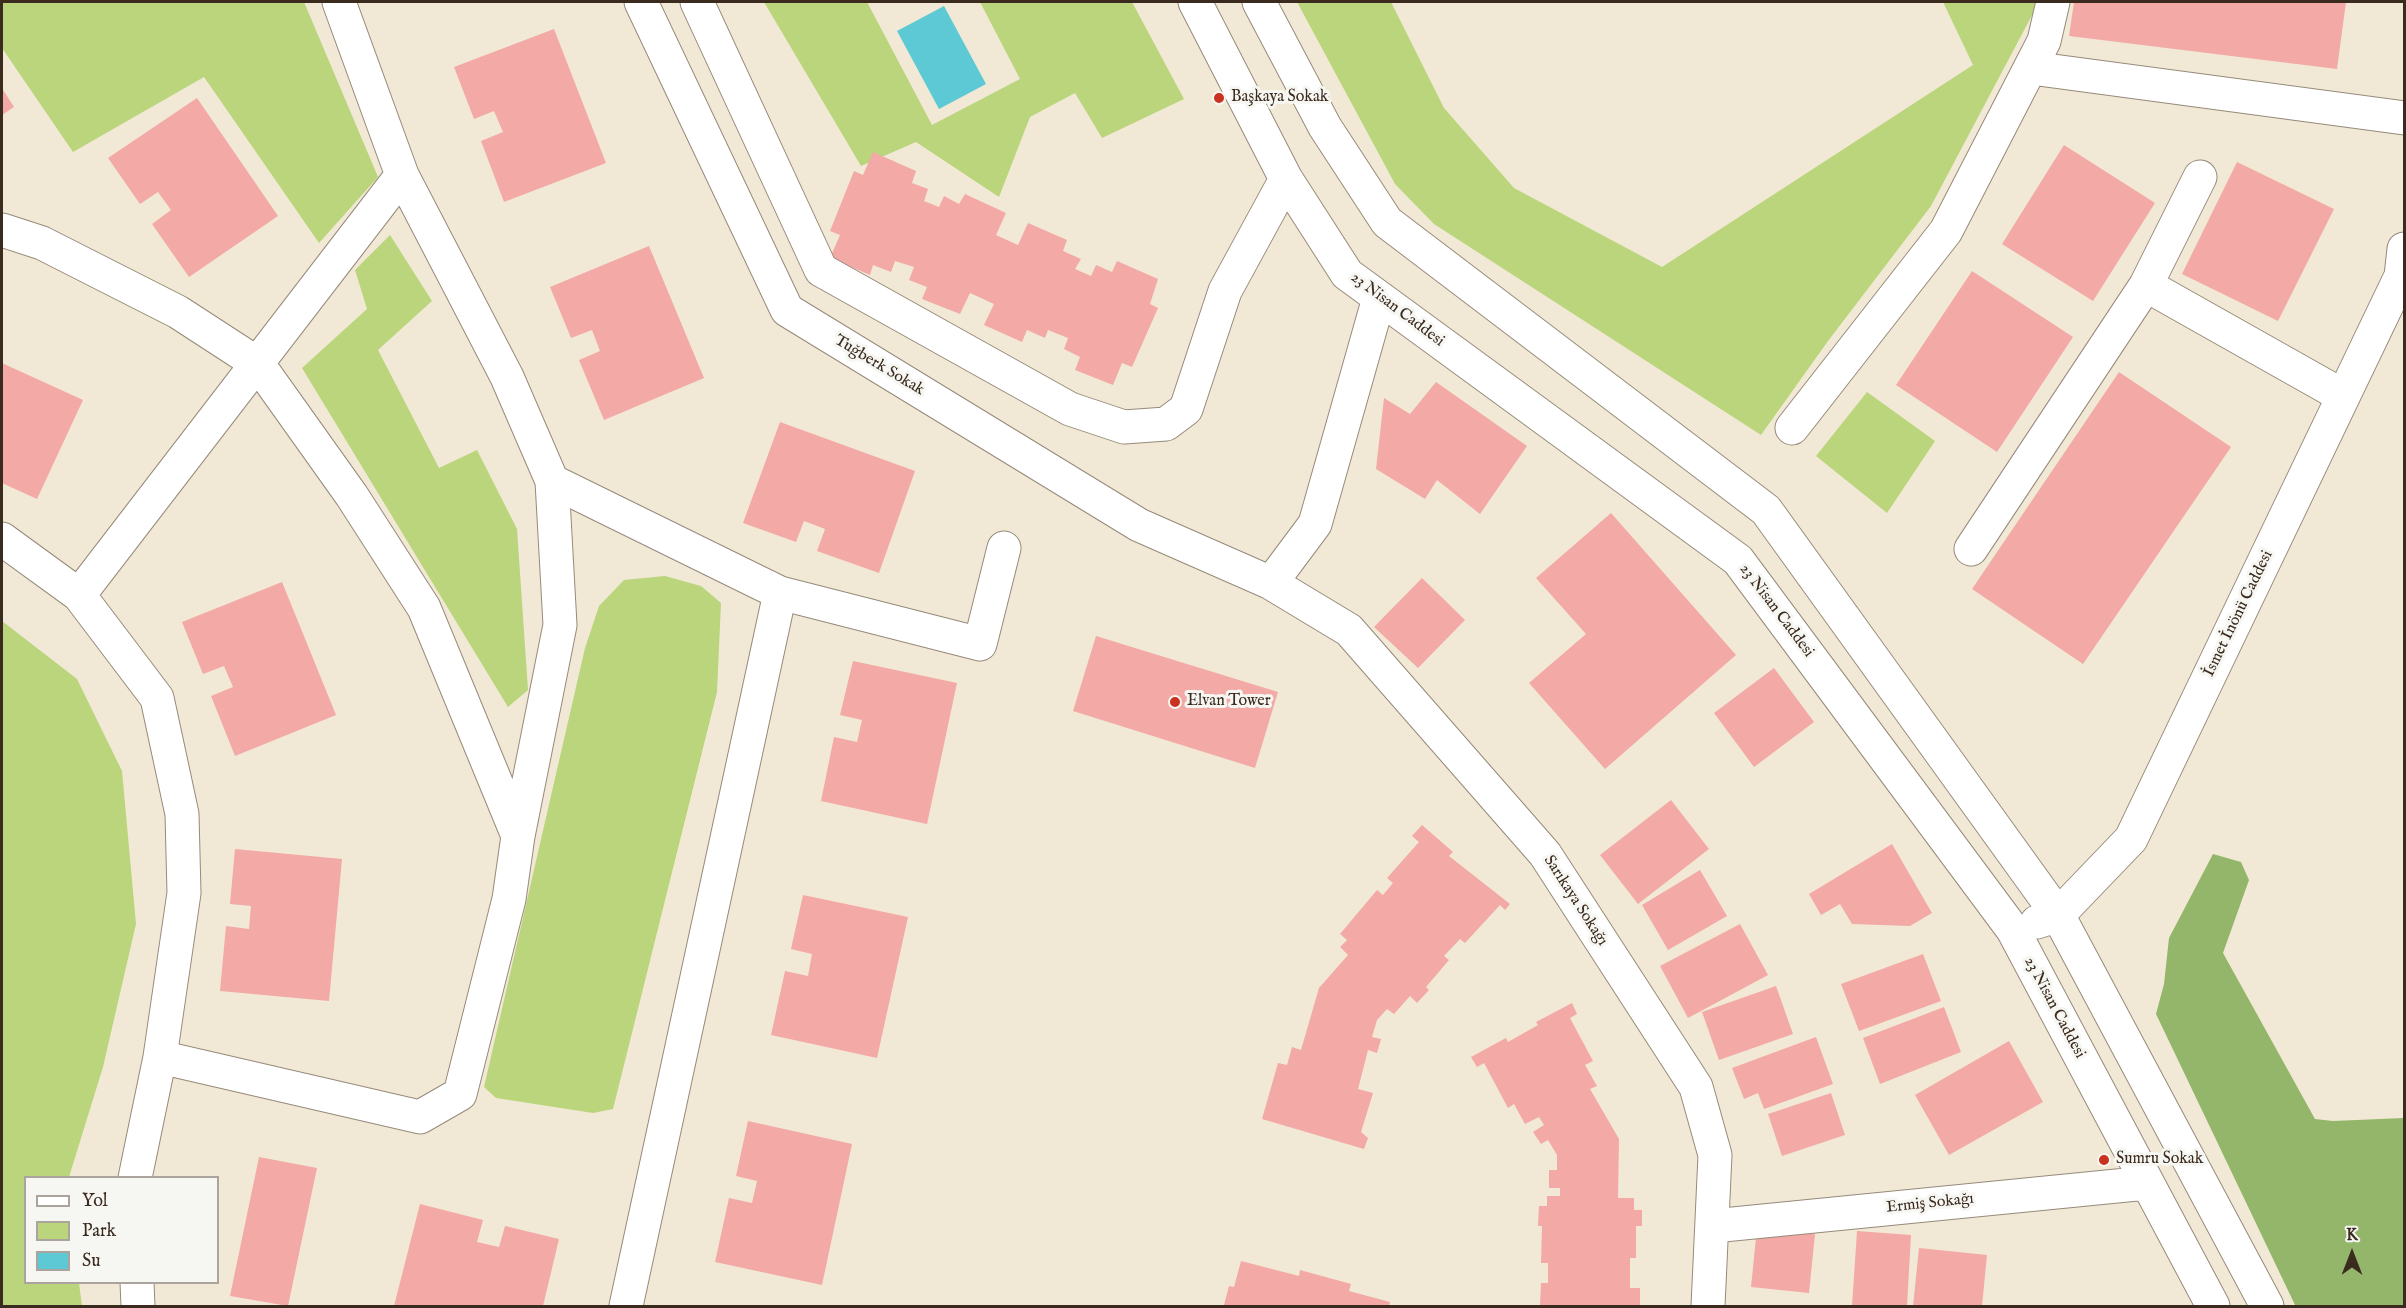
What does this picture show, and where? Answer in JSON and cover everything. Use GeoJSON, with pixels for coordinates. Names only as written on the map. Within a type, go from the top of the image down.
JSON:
{"type":"FeatureCollection","features":[{"type":"Feature","properties":{"kind":"street"},"geometry":{"type":"LineString","coordinates":[[160,1056],[420,1117],[460,1094],[509,899],[518,836],[560,625],[552,481],[507,376],[402,175],[339,2]]}},
{"type":"Feature","properties":{"kind":"street","name":"Tuğberk Sokak"},"geometry":{"type":"LineString","coordinates":[[641,2],[787,310],[1139,525],[1271,583]]}},
{"type":"Feature","properties":{"kind":"street"},"geometry":{"type":"LineString","coordinates":[[697,2],[821,270],[1070,409],[1124,427],[1166,424],[1186,409],[1225,291],[1286,179]]}},
{"type":"Feature","properties":{"kind":"street","name":"23 Nisan Caddesi"},"geometry":{"type":"LineString","coordinates":[[1195,2],[1286,179],[1347,274],[1738,560],[2013,930],[2213,1306]]}},
{"type":"Feature","properties":{"kind":"street"},"geometry":{"type":"LineString","coordinates":[[1259,2],[1325,127],[1387,222],[1766,510],[2058,915],[2267,1306]]}},
{"type":"Feature","properties":{"kind":"street"},"geometry":{"type":"LineString","coordinates":[[1792,428],[1946,231],[2044,41],[2053,2]]}},
{"type":"Feature","properties":{"kind":"street"},"geometry":{"type":"LineString","coordinates":[[2031,68],[2404,118]]}},
{"type":"Feature","properties":{"kind":"street"},"geometry":{"type":"LineString","coordinates":[[79,595],[402,175]]}},
{"type":"Feature","properties":{"kind":"street"},"geometry":{"type":"LineString","coordinates":[[1971,549],[2146,285],[2200,177]]}},
{"type":"Feature","properties":{"kind":"street"},"geometry":{"type":"LineString","coordinates":[[2,230],[42,243],[178,312],[258,364],[352,496],[424,608],[518,836]]}},
{"type":"Feature","properties":{"kind":"street","name":"İsmet İnönü Caddesi"},"geometry":{"type":"LineString","coordinates":[[2013,930],[2058,915],[2131,839],[2401,276],[2404,249]]}},
{"type":"Feature","properties":{"kind":"street"},"geometry":{"type":"LineString","coordinates":[[2146,285],[2343,396]]}},
{"type":"Feature","properties":{"kind":"street"},"geometry":{"type":"LineString","coordinates":[[1271,583],[1315,524],[1379,298]]}},
{"type":"Feature","properties":{"kind":"street"},"geometry":{"type":"LineString","coordinates":[[552,481],[780,593],[980,644],[1004,548]]}},
{"type":"Feature","properties":{"kind":"street"},"geometry":{"type":"LineString","coordinates":[[2,539],[79,595],[157,698],[183,814],[184,893],[160,1056],[135,1176]]}},
{"type":"Feature","properties":{"kind":"street","name":"Sarıkaya Sokağı"},"geometry":{"type":"LineString","coordinates":[[1271,583],[1349,630],[1545,854],[1696,1087],[1715,1155],[1708,1306]]}},
{"type":"Feature","properties":{"kind":"street"},"geometry":{"type":"LineString","coordinates":[[626,1306],[780,593]]}},
{"type":"Feature","properties":{"kind":"street","name":"Ermiş Sokağı"},"geometry":{"type":"LineString","coordinates":[[1713,1226],[2147,1183]]}},
{"type":"Feature","properties":{"kind":"street"},"geometry":{"type":"LineString","coordinates":[[137,1284],[138,1306]]}},
{"type":"Feature","properties":{"kind":"green space"},"geometry":{"type":"Polygon","coordinates":[[[2,2],[304,2],[378,177],[319,243],[204,77],[73,152],[2,48],[2,2]]]}},
{"type":"Feature","properties":{"kind":"green space"},"geometry":{"type":"Polygon","coordinates":[[[764,2],[867,2],[932,125],[1020,79],[980,2],[1132,2],[1184,99],[1102,138],[1075,93],[1030,117],[999,197],[916,142],[861,166],[764,2]]]}},
{"type":"Feature","properties":{"kind":"green space"},"geometry":{"type":"Polygon","coordinates":[[[1297,2],[1391,2],[1444,108],[1514,188],[1662,267],[1973,65],[1943,2],[2039,2],[1931,206],[1828,341],[1761,435],[1434,224],[1395,184],[1297,2]]]}},
{"type":"Feature","properties":{"kind":"green space"},"geometry":{"type":"Polygon","coordinates":[[[390,235],[432,301],[378,350],[439,468],[477,450],[517,529],[528,690],[508,707],[302,368],[367,309],[355,270],[390,235]]]}},
{"type":"Feature","properties":{"kind":"green space"},"geometry":{"type":"Polygon","coordinates":[[[1867,392],[1935,441],[1887,513],[1816,456],[1867,392]]]}},
{"type":"Feature","properties":{"kind":"green space"},"geometry":{"type":"Polygon","coordinates":[[[665,576],[701,586],[721,603],[717,692],[613,1109],[593,1113],[496,1098],[484,1087],[585,648],[599,606],[624,580],[665,576]]]}},
{"type":"Feature","properties":{"kind":"green space"},"geometry":{"type":"Polygon","coordinates":[[[2,621],[77,679],[122,771],[136,924],[103,1067],[69,1176],[24,1176],[24,1284],[79,1284],[82,1306],[2,1306],[2,621]]]}},
{"type":"Feature","properties":{"kind":"green space"},"geometry":{"type":"Polygon","coordinates":[[[2213,854],[2241,862],[2249,880],[2223,953],[2315,1119],[2333,1121],[2404,1118],[2404,1306],[2295,1305],[2156,1014],[2164,984],[2169,938],[2213,854]]]}},
{"type":"Feature","properties":{"kind":"water"},"geometry":{"type":"Polygon","coordinates":[[[944,6],[986,84],[939,109],[897,31],[944,6]]]}},
{"type":"Feature","properties":{"kind":"building"},"geometry":{"type":"Polygon","coordinates":[[[2074,2],[2346,2],[2337,69],[2069,36],[2074,2]]]}},
{"type":"Feature","properties":{"kind":"building"},"geometry":{"type":"Polygon","coordinates":[[[554,29],[606,163],[504,202],[481,141],[503,132],[494,111],[474,119],[454,67],[554,29]]]}},
{"type":"Feature","properties":{"kind":"building"},"geometry":{"type":"Polygon","coordinates":[[[2,88],[14,107],[2,115],[2,88]]]}},
{"type":"Feature","properties":{"kind":"building"},"geometry":{"type":"Polygon","coordinates":[[[197,98],[278,216],[189,277],[152,224],[171,210],[158,192],[140,204],[108,158],[197,98]]]}},
{"type":"Feature","properties":{"kind":"building"},"geometry":{"type":"Polygon","coordinates":[[[2064,145],[2155,203],[2093,301],[2002,244],[2064,145]]]}},
{"type":"Feature","properties":{"kind":"building"},"geometry":{"type":"Polygon","coordinates":[[[873,152],[916,171],[912,183],[928,189],[924,201],[939,207],[944,196],[959,204],[965,194],[1006,213],[996,235],[1018,245],[1028,223],[1067,240],[1063,251],[1081,259],[1075,269],[1091,276],[1096,265],[1112,272],[1117,261],[1158,279],[1150,304],[1158,308],[1132,367],[1122,363],[1113,385],[1075,370],[1080,357],[1064,349],[1068,338],[1048,330],[1045,338],[1027,330],[1022,342],[984,325],[994,304],[970,293],[960,314],[922,299],[927,287],[909,280],[914,267],[895,261],[891,272],[873,265],[870,275],[830,258],[840,235],[830,231],[854,171],[863,175],[873,152]]]}},
{"type":"Feature","properties":{"kind":"building"},"geometry":{"type":"Polygon","coordinates":[[[2237,162],[2334,209],[2278,321],[2182,274],[2237,162]]]}},
{"type":"Feature","properties":{"kind":"building"},"geometry":{"type":"Polygon","coordinates":[[[649,246],[704,378],[604,420],[579,360],[600,351],[592,330],[571,338],[550,287],[649,246]]]}},
{"type":"Feature","properties":{"kind":"building"},"geometry":{"type":"Polygon","coordinates":[[[1972,271],[2073,337],[1997,452],[1896,385],[1972,271]]]}},
{"type":"Feature","properties":{"kind":"building"},"geometry":{"type":"Polygon","coordinates":[[[2,363],[83,400],[37,499],[2,483],[2,363]]]}},
{"type":"Feature","properties":{"kind":"building"},"geometry":{"type":"Polygon","coordinates":[[[2119,372],[2231,447],[2083,664],[1972,589],[2119,372]]]}},
{"type":"Feature","properties":{"kind":"building"},"geometry":{"type":"Polygon","coordinates":[[[1436,382],[1527,446],[1480,514],[1437,480],[1425,499],[1376,469],[1384,398],[1410,414],[1436,382]]]}},
{"type":"Feature","properties":{"kind":"building"},"geometry":{"type":"Polygon","coordinates":[[[780,422],[915,471],[879,573],[817,551],[825,529],[804,521],[796,542],[743,523],[780,422]]]}},
{"type":"Feature","properties":{"kind":"building"},"geometry":{"type":"Polygon","coordinates":[[[1611,513],[1736,655],[1605,769],[1529,683],[1586,634],[1536,578],[1611,513]]]}},
{"type":"Feature","properties":{"kind":"building"},"geometry":{"type":"Polygon","coordinates":[[[1422,578],[1465,620],[1418,668],[1374,627],[1422,578]]]}},
{"type":"Feature","properties":{"kind":"building"},"geometry":{"type":"Polygon","coordinates":[[[282,582],[336,715],[235,756],[211,696],[233,687],[224,666],[203,674],[182,622],[282,582]]]}},
{"type":"Feature","properties":{"kind":"building","name":"Elvan Tower"},"geometry":{"type":"Polygon","coordinates":[[[1096,636],[1278,692],[1255,768],[1073,711],[1096,636]]]}},
{"type":"Feature","properties":{"kind":"building"},"geometry":{"type":"Polygon","coordinates":[[[853,661],[957,683],[927,824],[821,801],[834,737],[857,742],[862,720],[840,715],[853,661]]]}},
{"type":"Feature","properties":{"kind":"building"},"geometry":{"type":"Polygon","coordinates":[[[1774,668],[1814,722],[1754,767],[1714,713],[1774,668]]]}},
{"type":"Feature","properties":{"kind":"building"},"geometry":{"type":"Polygon","coordinates":[[[1671,800],[1709,849],[1638,904],[1600,855],[1671,800]]]}},
{"type":"Feature","properties":{"kind":"building"},"geometry":{"type":"Polygon","coordinates":[[[1422,825],[1453,852],[1449,856],[1510,904],[1505,910],[1500,905],[1465,943],[1460,939],[1444,956],[1449,960],[1426,987],[1429,990],[1417,1003],[1410,996],[1394,1014],[1387,1009],[1377,1020],[1372,1037],[1381,1039],[1377,1053],[1368,1050],[1358,1089],[1373,1093],[1361,1132],[1368,1138],[1364,1149],[1262,1119],[1278,1063],[1287,1065],[1292,1047],[1301,1050],[1319,988],[1348,955],[1340,947],[1347,940],[1340,934],[1377,890],[1383,895],[1393,883],[1387,878],[1419,842],[1412,836],[1422,825]]]}},
{"type":"Feature","properties":{"kind":"building"},"geometry":{"type":"Polygon","coordinates":[[[1892,844],[1932,913],[1910,926],[1852,924],[1840,904],[1821,915],[1809,894],[1892,844]]]}},
{"type":"Feature","properties":{"kind":"building"},"geometry":{"type":"Polygon","coordinates":[[[235,849],[342,859],[329,1001],[220,991],[226,926],[249,929],[251,906],[230,904],[235,849]]]}},
{"type":"Feature","properties":{"kind":"building"},"geometry":{"type":"Polygon","coordinates":[[[1700,870],[1727,916],[1668,950],[1642,905],[1700,870]]]}},
{"type":"Feature","properties":{"kind":"building"},"geometry":{"type":"Polygon","coordinates":[[[803,895],[908,917],[877,1058],[771,1035],[785,971],[808,976],[812,954],[791,949],[803,895]]]}},
{"type":"Feature","properties":{"kind":"building"},"geometry":{"type":"Polygon","coordinates":[[[1740,924],[1768,975],[1688,1018],[1660,966],[1740,924]]]}},
{"type":"Feature","properties":{"kind":"building"},"geometry":{"type":"Polygon","coordinates":[[[1923,954],[1941,1001],[1859,1031],[1841,984],[1923,954]]]}},
{"type":"Feature","properties":{"kind":"building"},"geometry":{"type":"Polygon","coordinates":[[[1776,986],[1793,1034],[1719,1060],[1702,1012],[1776,986]]]}},
{"type":"Feature","properties":{"kind":"building"},"geometry":{"type":"Polygon","coordinates":[[[1572,1003],[1577,1014],[1570,1018],[1593,1061],[1585,1065],[1597,1086],[1590,1089],[1619,1139],[1618,1198],[1634,1198],[1634,1210],[1642,1210],[1642,1226],[1636,1226],[1636,1258],[1630,1258],[1630,1288],[1640,1288],[1640,1306],[1540,1306],[1541,1283],[1548,1283],[1548,1263],[1541,1263],[1542,1226],[1538,1226],[1539,1206],[1547,1206],[1547,1196],[1560,1196],[1560,1188],[1549,1188],[1549,1170],[1557,1170],[1557,1155],[1548,1140],[1541,1144],[1533,1132],[1544,1125],[1539,1117],[1525,1124],[1514,1104],[1508,1108],[1484,1063],[1477,1067],[1471,1057],[1506,1038],[1508,1042],[1538,1025],[1536,1022],[1572,1003]]]}},
{"type":"Feature","properties":{"kind":"building"},"geometry":{"type":"Polygon","coordinates":[[[1944,1007],[1961,1052],[1880,1084],[1863,1038],[1944,1007]]]}},
{"type":"Feature","properties":{"kind":"building"},"geometry":{"type":"Polygon","coordinates":[[[1816,1037],[1833,1084],[1764,1109],[1758,1093],[1744,1099],[1732,1068],[1816,1037]]]}},
{"type":"Feature","properties":{"kind":"building"},"geometry":{"type":"Polygon","coordinates":[[[2009,1041],[2043,1102],[1949,1155],[1915,1095],[2009,1041]]]}},
{"type":"Feature","properties":{"kind":"building"},"geometry":{"type":"Polygon","coordinates":[[[1831,1093],[1845,1135],[1782,1156],[1768,1114],[1831,1093]]]}},
{"type":"Feature","properties":{"kind":"building"},"geometry":{"type":"Polygon","coordinates":[[[748,1121],[852,1144],[822,1285],[715,1262],[729,1198],[752,1203],[757,1181],[736,1176],[748,1121]]]}},
{"type":"Feature","properties":{"kind":"building"},"geometry":{"type":"Polygon","coordinates":[[[259,1157],[317,1168],[288,1306],[230,1296],[259,1157]]]}},
{"type":"Feature","properties":{"kind":"building"},"geometry":{"type":"Polygon","coordinates":[[[420,1204],[483,1220],[477,1242],[499,1247],[505,1226],[559,1239],[543,1306],[394,1306],[420,1204]]]}},
{"type":"Feature","properties":{"kind":"building"},"geometry":{"type":"Polygon","coordinates":[[[1757,1228],[1815,1234],[1809,1293],[1751,1287],[1757,1228]]]}},
{"type":"Feature","properties":{"kind":"building"},"geometry":{"type":"Polygon","coordinates":[[[1857,1231],[1911,1235],[1907,1306],[1852,1306],[1857,1231]]]}},
{"type":"Feature","properties":{"kind":"building"},"geometry":{"type":"Polygon","coordinates":[[[1919,1248],[1987,1255],[1982,1306],[1913,1306],[1919,1248]]]}},
{"type":"Feature","properties":{"kind":"building"},"geometry":{"type":"Polygon","coordinates":[[[1241,1261],[1299,1276],[1300,1270],[1351,1284],[1349,1291],[1390,1302],[1389,1306],[1224,1305],[1229,1286],[1234,1287],[1241,1261]]]}},
{"type":"Feature","properties":{"kind":"place","name":"Başkaya Sokak"},"geometry":{"type":"Point","coordinates":[1219,98]}},
{"type":"Feature","properties":{"kind":"place","name":"Elvan Tower"},"geometry":{"type":"Point","coordinates":[1175,702]}},
{"type":"Feature","properties":{"kind":"place","name":"Sumru Sokak"},"geometry":{"type":"Point","coordinates":[2104,1160]}}]}
